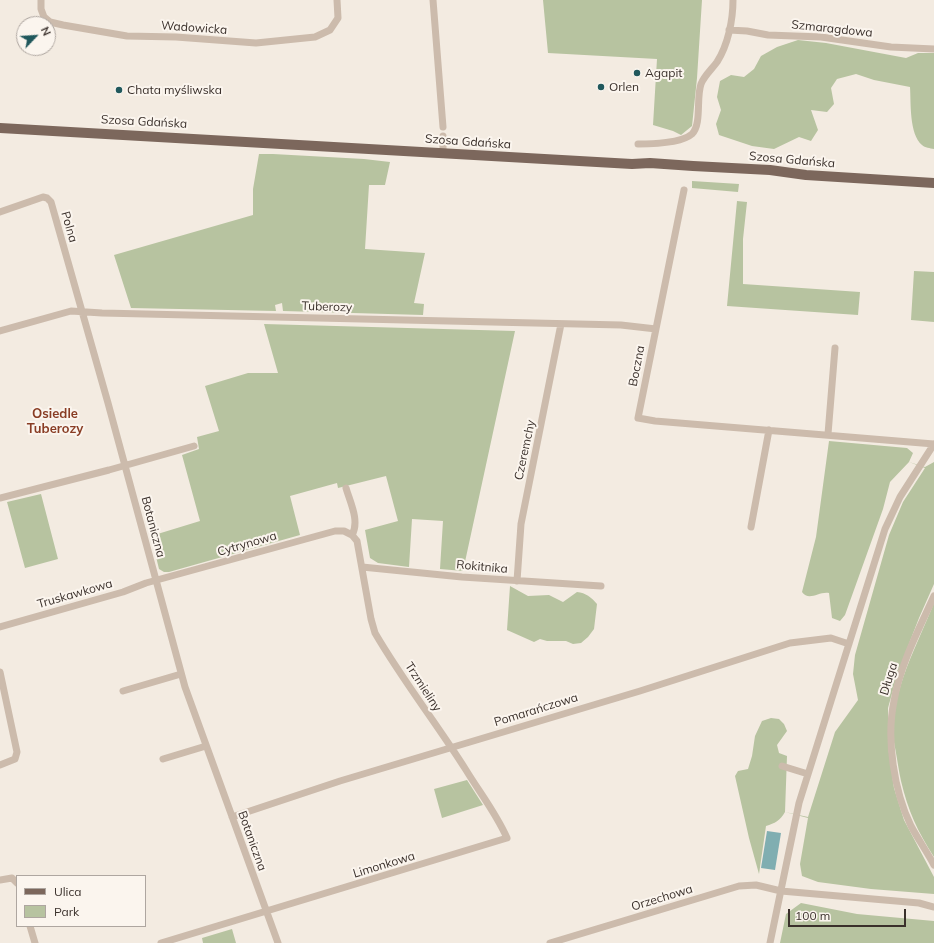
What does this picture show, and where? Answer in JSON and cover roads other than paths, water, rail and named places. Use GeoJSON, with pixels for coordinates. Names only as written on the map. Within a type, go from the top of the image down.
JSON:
{"type":"FeatureCollection","features":[{"type":"Feature","properties":{"kind":"main road","name":"Szosa Gdańska"},"geometry":{"type":"LineString","coordinates":[[0,128],[632,164],[650,163],[770,170],[806,175],[934,183]]}},
{"type":"Feature","properties":{"kind":"street","name":"Wadowicka"},"geometry":{"type":"LineString","coordinates":[[41,0],[41,9],[44,17],[50,22],[63,26],[127,36],[176,36],[256,43],[315,37],[330,30],[338,18],[337,0]]}},
{"type":"Feature","properties":{"kind":"street"},"geometry":{"type":"LineString","coordinates":[[433,0],[443,127]]}},
{"type":"Feature","properties":{"kind":"street"},"geometry":{"type":"LineString","coordinates":[[638,144],[678,140],[689,137],[693,133],[696,128],[701,84],[720,57],[729,30],[733,0]]}},
{"type":"Feature","properties":{"kind":"street","name":"Szmaragdowa"},"geometry":{"type":"LineString","coordinates":[[729,30],[747,31],[768,35],[809,36],[891,46],[934,49]]}},
{"type":"Feature","properties":{"kind":"street"},"geometry":{"type":"LineString","coordinates":[[443,136],[443,153]]}},
{"type":"Feature","properties":{"kind":"street","name":"Boczna"},"geometry":{"type":"LineString","coordinates":[[684,190],[638,418],[655,421],[828,434],[934,444]]}},
{"type":"Feature","properties":{"kind":"street","name":"Polna"},"geometry":{"type":"LineString","coordinates":[[0,212],[42,197],[48,199],[82,311]]}},
{"type":"Feature","properties":{"kind":"street","name":"Tuberozy"},"geometry":{"type":"LineString","coordinates":[[0,331],[74,310],[108,313],[622,325],[656,329]]}},
{"type":"Feature","properties":{"kind":"street","name":"Botaniczna"},"geometry":{"type":"LineString","coordinates":[[82,311],[181,674],[278,943]]}},
{"type":"Feature","properties":{"kind":"street","name":"Czeremchy"},"geometry":{"type":"LineString","coordinates":[[517,581],[521,524],[561,324]]}},
{"type":"Feature","properties":{"kind":"street"},"geometry":{"type":"LineString","coordinates":[[828,434],[835,348]]}},
{"type":"Feature","properties":{"kind":"street"},"geometry":{"type":"LineString","coordinates":[[750,527],[769,430]]}},
{"type":"Feature","properties":{"kind":"street"},"geometry":{"type":"LineString","coordinates":[[770,943],[799,803],[885,529],[900,497],[934,444]]}},
{"type":"Feature","properties":{"kind":"street"},"geometry":{"type":"LineString","coordinates":[[0,498],[194,446]]}},
{"type":"Feature","properties":{"kind":"street","name":"Trzmieliny"},"geometry":{"type":"LineString","coordinates":[[346,488],[356,522],[355,530],[352,535],[357,541],[371,619],[375,633],[430,719],[451,747],[492,809],[507,838]]}},
{"type":"Feature","properties":{"kind":"street","name":"Cytrynowa"},"geometry":{"type":"LineString","coordinates":[[156,581],[335,531],[344,531],[352,535]]}},
{"type":"Feature","properties":{"kind":"street","name":"Rokitnika"},"geometry":{"type":"LineString","coordinates":[[362,567],[517,581],[601,586]]}},
{"type":"Feature","properties":{"kind":"street","name":"Truskawkowa"},"geometry":{"type":"LineString","coordinates":[[0,627],[123,592],[156,581]]}},
{"type":"Feature","properties":{"kind":"street","name":"Długa"},"geometry":{"type":"LineString","coordinates":[[934,596],[911,647],[897,686],[891,717],[895,774],[902,801],[911,826],[934,865]]}},
{"type":"Feature","properties":{"kind":"street","name":"Pomarańczowa"},"geometry":{"type":"LineString","coordinates":[[232,817],[340,781],[640,690],[790,642],[831,638],[849,644]]}},
{"type":"Feature","properties":{"kind":"street"},"geometry":{"type":"LineString","coordinates":[[0,672],[17,756],[0,765]]}},
{"type":"Feature","properties":{"kind":"street"},"geometry":{"type":"LineString","coordinates":[[123,691],[181,674]]}},
{"type":"Feature","properties":{"kind":"street"},"geometry":{"type":"LineString","coordinates":[[163,759],[206,746]]}},
{"type":"Feature","properties":{"kind":"street"},"geometry":{"type":"LineString","coordinates":[[782,766],[808,774]]}},
{"type":"Feature","properties":{"kind":"street","name":"Limonkowa"},"geometry":{"type":"LineString","coordinates":[[161,943],[507,838]]}},
{"type":"Feature","properties":{"kind":"street"},"geometry":{"type":"LineString","coordinates":[[0,880],[12,878],[16,882]]}},
{"type":"Feature","properties":{"kind":"street","name":"Orzechowa"},"geometry":{"type":"LineString","coordinates":[[550,943],[739,886],[756,885],[781,891],[919,903],[934,907]]}},
{"type":"Feature","properties":{"kind":"street"},"geometry":{"type":"LineString","coordinates":[[30,927],[35,943]]}},
{"type":"Feature","properties":{"kind":"water"},"geometry":{"type":"Polygon","coordinates":[[[767,831],[781,833],[775,870],[761,868],[767,831]]]}},
{"type":"Feature","properties":{"kind":"place","name":"Agapit"},"geometry":{"type":"Point","coordinates":[637,73]}},
{"type":"Feature","properties":{"kind":"place","name":"Orlen"},"geometry":{"type":"Point","coordinates":[601,87]}},
{"type":"Feature","properties":{"kind":"place","name":"Chata myśliwska"},"geometry":{"type":"Point","coordinates":[119,90]}},
{"type":"Feature","properties":{"kind":"district","name":"Osiedle Tuberozy"},"geometry":{"type":"Point","coordinates":[55,422]}}]}
